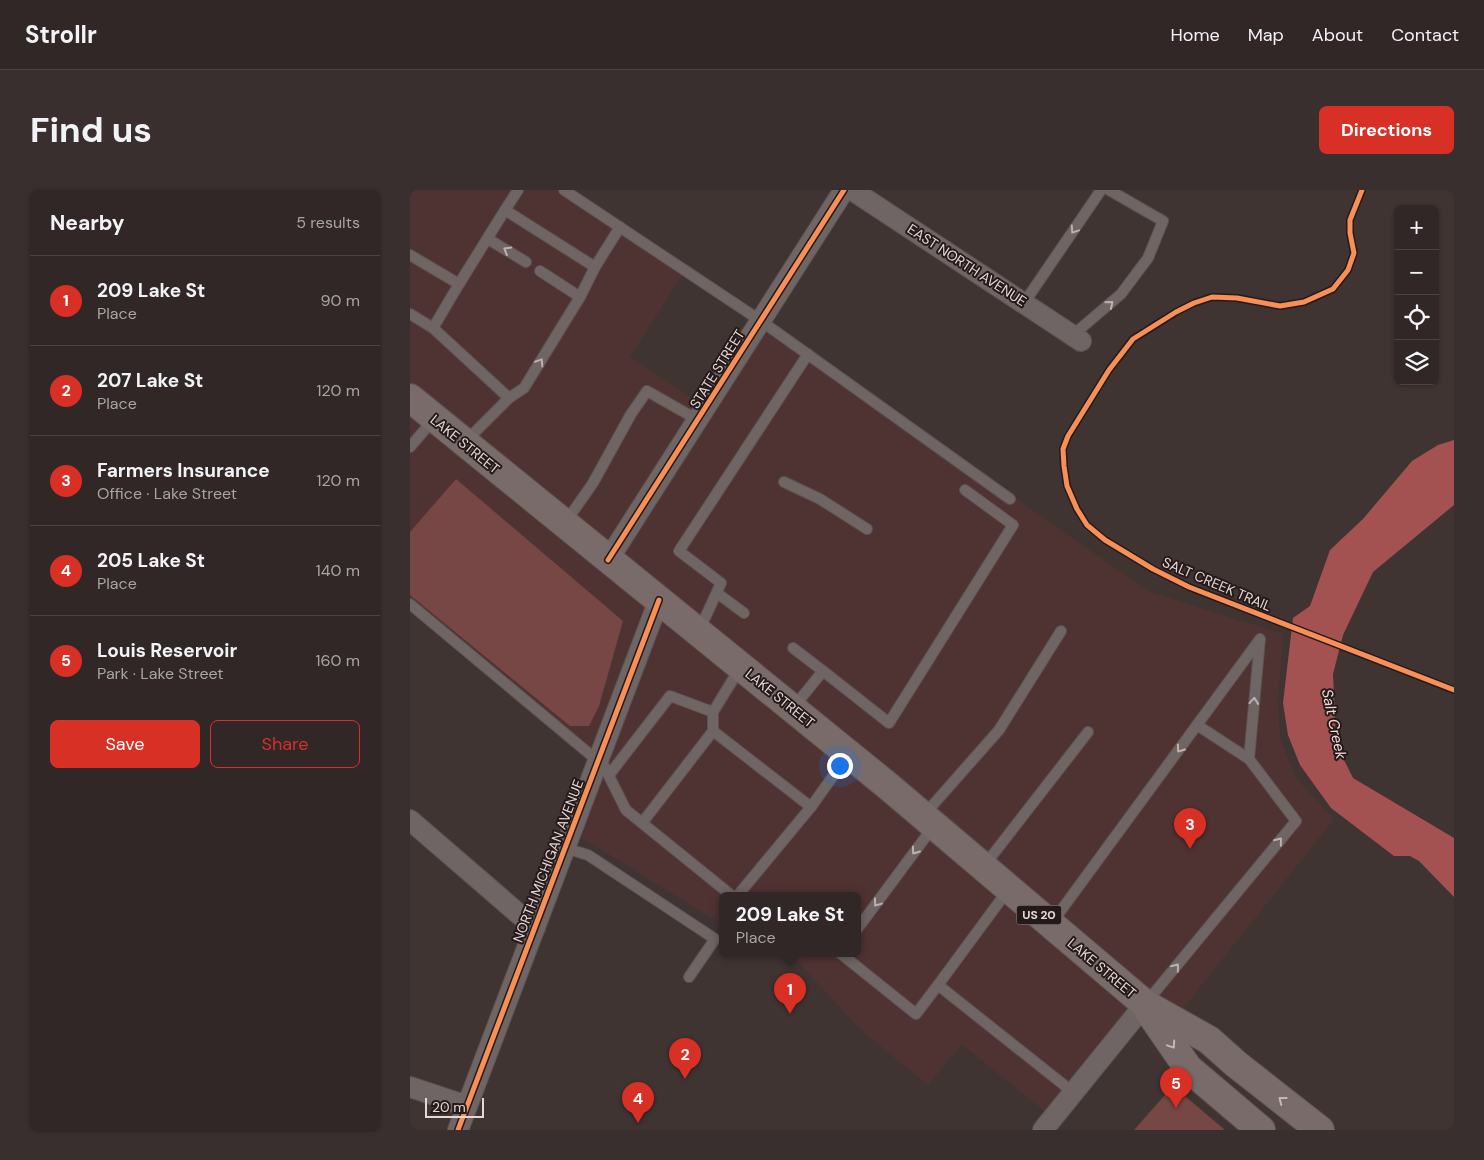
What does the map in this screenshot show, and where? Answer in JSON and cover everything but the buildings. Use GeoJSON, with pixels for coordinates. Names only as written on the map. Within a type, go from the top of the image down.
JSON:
{"type":"FeatureCollection","features":[{"type":"Feature","properties":{"kind":"main road","name":"LAKE STREET"},"geometry":{"type":"LineString","coordinates":[[410,398],[848,754],[1145,1004],[1209,1040],[1236,1064],[1320,1130]]}},
{"type":"Feature","properties":{"kind":"main road","name":"LAKE STREET"},"geometry":{"type":"LineString","coordinates":[[1145,1004],[1188,1068],[1261,1130]]}},
{"type":"Feature","properties":{"kind":"street","name":"STATE STREET"},"geometry":{"type":"LineString","coordinates":[[608,560],[844,190]]}},
{"type":"Feature","properties":{"kind":"street","name":"EAST NORTH AVENUE"},"geometry":{"type":"LineString","coordinates":[[852,190],[1077,338]]}},
{"type":"Feature","properties":{"kind":"street","name":"NORTH MICHIGAN AVENUE"},"geometry":{"type":"LineString","coordinates":[[458,1130],[565,848],[603,768],[659,600]]}},
{"type":"Feature","properties":{"kind":"street"},"geometry":{"type":"LineString","coordinates":[[410,820],[535,928]]}},
{"type":"Feature","properties":{"kind":"street"},"geometry":{"type":"LineString","coordinates":[[1043,1130],[1145,1004]]}},
{"type":"Feature","properties":{"kind":"street"},"geometry":{"type":"LineString","coordinates":[[410,1087],[467,1106]]}},
{"type":"Feature","properties":{"kind":"lane"},"geometry":{"type":"LineString","coordinates":[[433,328],[518,190]]}},
{"type":"Feature","properties":{"kind":"lane"},"geometry":{"type":"LineString","coordinates":[[564,190],[761,321],[1010,499]]}},
{"type":"Feature","properties":{"kind":"lane"},"geometry":{"type":"LineString","coordinates":[[1024,303],[1101,190]]}},
{"type":"Feature","properties":{"kind":"lane"},"geometry":{"type":"LineString","coordinates":[[1077,338],[1121,294],[1148,258],[1163,221],[1109,190]]}},
{"type":"Feature","properties":{"kind":"lane"},"geometry":{"type":"LineString","coordinates":[[505,210],[595,267]]}},
{"type":"Feature","properties":{"kind":"lane"},"geometry":{"type":"LineString","coordinates":[[464,443],[509,398],[524,388],[620,227]]}},
{"type":"Feature","properties":{"kind":"lane"},"geometry":{"type":"LineString","coordinates":[[488,238],[526,262]]}},
{"type":"Feature","properties":{"kind":"lane"},"geometry":{"type":"LineString","coordinates":[[410,255],[459,284]]}},
{"type":"Feature","properties":{"kind":"lane"},"geometry":{"type":"LineString","coordinates":[[540,271],[580,297]]}},
{"type":"Feature","properties":{"kind":"lane"},"geometry":{"type":"LineString","coordinates":[[410,314],[433,328],[509,398]]}},
{"type":"Feature","properties":{"kind":"lane"},"geometry":{"type":"LineString","coordinates":[[699,632],[722,583],[679,551],[808,354]]}},
{"type":"Feature","properties":{"kind":"lane"},"geometry":{"type":"LineString","coordinates":[[565,524],[593,483],[631,414],[647,391],[698,420]]}},
{"type":"Feature","properties":{"kind":"lane"},"geometry":{"type":"LineString","coordinates":[[410,447],[435,418]]}},
{"type":"Feature","properties":{"kind":"lane"},"geometry":{"type":"LineString","coordinates":[[784,482],[820,499],[867,529]]}},
{"type":"Feature","properties":{"kind":"lane"},"geometry":{"type":"LineString","coordinates":[[793,648],[889,723],[1013,525],[965,490]]}},
{"type":"Feature","properties":{"kind":"lane"},"geometry":{"type":"LineString","coordinates":[[717,593],[744,613]]}},
{"type":"Feature","properties":{"kind":"lane"},"geometry":{"type":"LineString","coordinates":[[410,604],[603,768],[626,810],[727,892]]}},
{"type":"Feature","properties":{"kind":"lane"},"geometry":{"type":"LineString","coordinates":[[861,923],[928,821],[998,730],[1061,631]]}},
{"type":"Feature","properties":{"kind":"lane"},"geometry":{"type":"LineString","coordinates":[[1051,925],[1260,639],[1249,759]]}},
{"type":"Feature","properties":{"kind":"lane"},"geometry":{"type":"LineString","coordinates":[[642,823],[713,731],[712,712],[741,666]]}},
{"type":"Feature","properties":{"kind":"lane"},"geometry":{"type":"LineString","coordinates":[[792,708],[823,671]]}},
{"type":"Feature","properties":{"kind":"lane"},"geometry":{"type":"LineString","coordinates":[[603,768],[670,696],[712,712]]}},
{"type":"Feature","properties":{"kind":"lane"},"geometry":{"type":"LineString","coordinates":[[1145,1004],[1296,821],[1249,759],[1197,725]]}},
{"type":"Feature","properties":{"kind":"lane"},"geometry":{"type":"LineString","coordinates":[[713,731],[811,807]]}},
{"type":"Feature","properties":{"kind":"lane"},"geometry":{"type":"LineString","coordinates":[[983,867],[1088,732]]}},
{"type":"Feature","properties":{"kind":"lane"},"geometry":{"type":"LineString","coordinates":[[740,892],[811,807],[848,754]]}},
{"type":"Feature","properties":{"kind":"lane"},"geometry":{"type":"LineString","coordinates":[[565,848],[588,855],[715,939],[689,977]]}},
{"type":"Feature","properties":{"kind":"lane"},"geometry":{"type":"LineString","coordinates":[[845,957],[916,1014],[1008,889]]}},
{"type":"Feature","properties":{"kind":"lane"},"geometry":{"type":"LineString","coordinates":[[938,985],[1074,1093]]}},
{"type":"Feature","properties":{"kind":"shaded area"},"geometry":{"type":"Polygon","coordinates":[[[410,190],[571,190],[686,269],[630,357],[701,405],[607,551],[410,388],[410,190]]]}},
{"type":"Feature","properties":{"kind":"shaded area"},"geometry":{"type":"Polygon","coordinates":[[[767,319],[1056,527],[1150,592],[1283,634],[1278,702],[1280,738],[1296,778],[1334,819],[1177,1016],[616,558],[767,319]]]}},
{"type":"Feature","properties":{"kind":"shaded area"},"geometry":{"type":"Polygon","coordinates":[[[410,401],[654,602],[593,763],[410,608],[410,401]]]}},
{"type":"Feature","properties":{"kind":"shaded area"},"geometry":{"type":"Polygon","coordinates":[[[456,479],[623,621],[599,706],[589,726],[570,726],[410,595],[410,532],[456,479]]]}},
{"type":"Feature","properties":{"kind":"shaded area"},"geometry":{"type":"Polygon","coordinates":[[[661,607],[1137,1005],[1049,1115],[962,1044],[928,1085],[860,1029],[794,957],[861,957],[861,892],[719,892],[719,922],[576,834],[661,607]]]}},
{"type":"Feature","properties":{"kind":"shaded area"},"geometry":{"type":"Polygon","coordinates":[[[1173,1086],[1225,1130],[1134,1130],[1173,1086]]]}},
{"type":"Feature","properties":{"kind":"water","name":"Salt Creek"},"geometry":{"type":"Polygon","coordinates":[[[1454,440],[1454,505],[1373,572],[1343,635],[1333,674],[1336,744],[1353,778],[1454,838],[1454,897],[1419,861],[1410,856],[1394,856],[1331,808],[1300,765],[1288,735],[1283,703],[1293,618],[1310,606],[1330,550],[1363,519],[1412,461],[1438,445],[1454,440]]]}},
{"type":"Feature","properties":{"kind":"cycle path"},"geometry":{"type":"LineString","coordinates":[[608,560],[844,190]]}},
{"type":"Feature","properties":{"kind":"cycle path","name":"SALT CREEK TRAIL"},"geometry":{"type":"LineString","coordinates":[[1362,190],[1350,220],[1350,233],[1354,253],[1348,270],[1333,289],[1304,302],[1280,306],[1237,298],[1212,297],[1176,312],[1133,339],[1109,370],[1068,436],[1063,449],[1067,486],[1077,509],[1087,525],[1105,540],[1153,569],[1189,587],[1454,690]]}},
{"type":"Feature","properties":{"kind":"cycle path"},"geometry":{"type":"LineString","coordinates":[[458,1130],[659,600]]}},
{"type":"Feature","properties":{"kind":"place","name":"Farmers Insurance"},"geometry":{"type":"Point","coordinates":[1190,849]}},
{"type":"Feature","properties":{"kind":"place","name":"209 Lake St"},"geometry":{"type":"Point","coordinates":[790,1014]}},
{"type":"Feature","properties":{"kind":"place","name":"207 Lake St"},"geometry":{"type":"Point","coordinates":[685,1079]}},
{"type":"Feature","properties":{"kind":"place","name":"Louis Reservoir"},"geometry":{"type":"Point","coordinates":[1176,1108]}},
{"type":"Feature","properties":{"kind":"place","name":"205 Lake St"},"geometry":{"type":"Point","coordinates":[638,1123]}}]}
